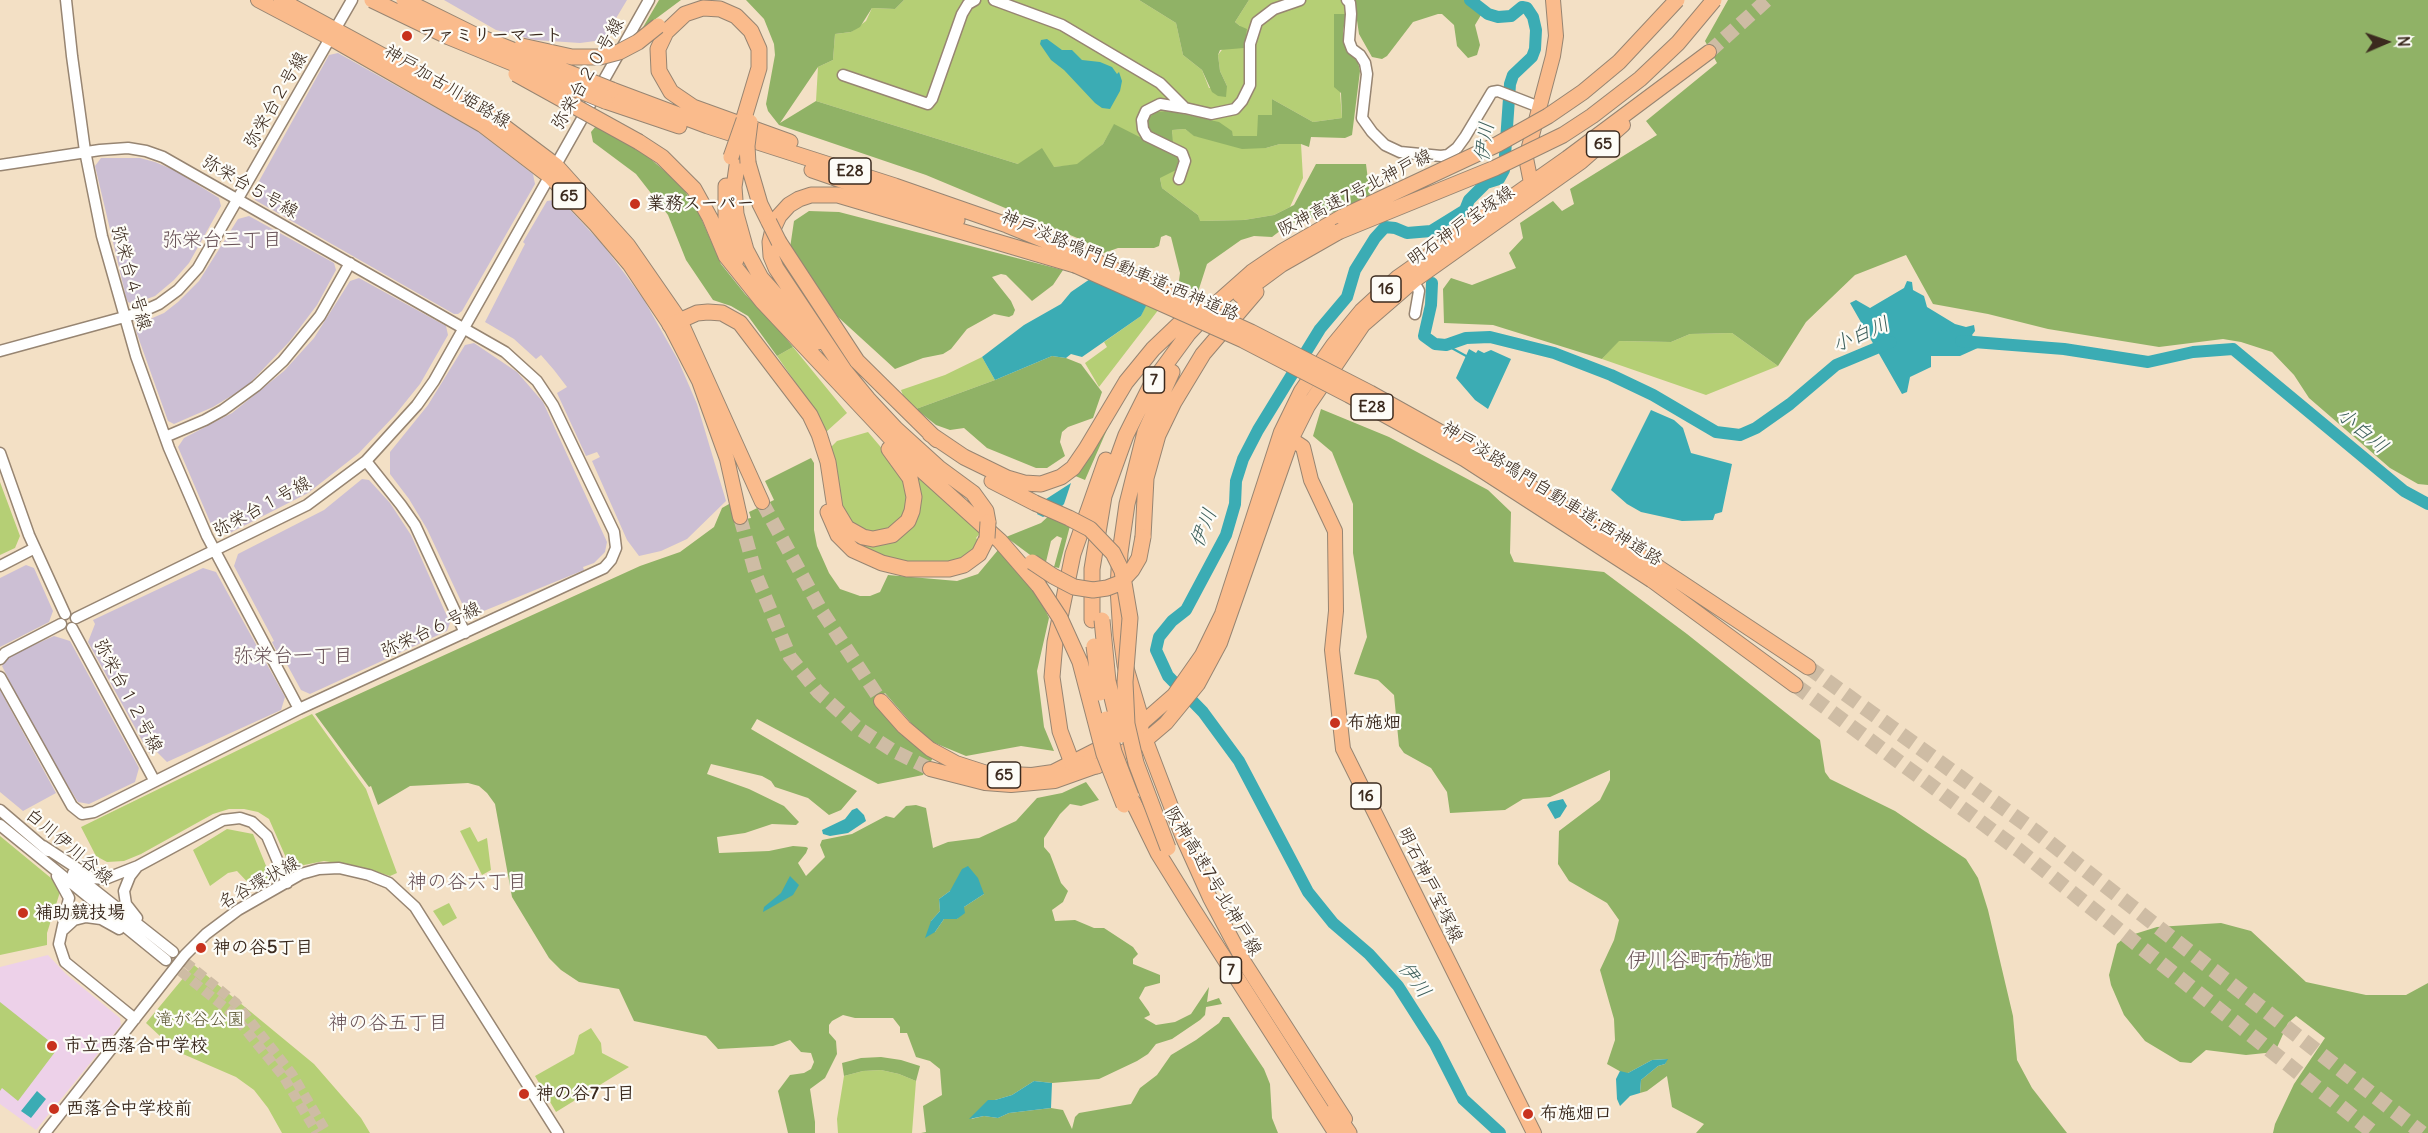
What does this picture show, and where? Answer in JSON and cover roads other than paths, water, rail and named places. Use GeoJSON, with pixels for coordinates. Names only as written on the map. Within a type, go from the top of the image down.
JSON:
{"type":"FeatureCollection","features":[{"type":"Feature","properties":{"kind":"highway","name":"神戸淡路鳴門自動車道;西神道路"},"geometry":{"type":"LineString","coordinates":[[372,0],[449,37],[868,189],[1080,261]]}},
{"type":"Feature","properties":{"kind":"highway","name":"神戸淡路鳴門自動車道;西神道路"},"geometry":{"type":"LineString","coordinates":[[404,0],[608,95],[895,186],[1007,225],[1349,394],[1474,465],[1808,667]]}},
{"type":"Feature","properties":{"kind":"highway","name":"阪神高速7号北神戸線"},"geometry":{"type":"LineString","coordinates":[[1349,1133],[1167,848],[1138,787],[1118,726],[1097,620],[1092,569],[1104,496],[1113,466],[1152,383],[1188,334],[1216,303],[1252,272],[1283,251],[1340,225],[1489,149],[1548,116],[1583,92],[1619,62],[1677,0]]}},
{"type":"Feature","properties":{"kind":"highway","name":"阪神高速7号北神戸線"},"geometry":{"type":"LineString","coordinates":[[1336,1133],[1158,853],[1114,752],[1095,668],[1097,620],[1104,556],[1114,497],[1122,471],[1142,422],[1172,372],[1199,337],[1227,307],[1249,288],[1340,225],[1495,168],[1563,135],[1640,80],[1678,43],[1714,0]]}},
{"type":"Feature","properties":{"kind":"highway"},"geometry":{"type":"LineString","coordinates":[[475,35],[498,38],[560,55],[582,58],[600,57],[620,52],[638,42],[679,10],[705,2],[731,6],[749,18],[762,38],[766,61],[747,120]]}},
{"type":"Feature","properties":{"kind":"highway"},"geometry":{"type":"LineString","coordinates":[[895,186],[862,168],[693,107],[677,98],[668,88],[659,71],[658,49],[666,32],[685,14],[703,8],[727,11],[745,23],[759,49],[759,68],[747,120],[739,160],[734,188],[741,237],[761,278],[779,301],[846,371],[896,429],[939,468],[973,493],[986,511],[994,539],[1074,587],[1093,590],[1120,583],[1139,558],[1143,537],[1146,478],[1158,435],[1174,402],[1203,354],[1264,283],[1340,225]]}},
{"type":"Feature","properties":{"kind":"highway"},"geometry":{"type":"LineString","coordinates":[[449,37],[474,54],[540,87],[639,142],[670,164],[694,189],[710,218],[726,256],[750,286],[846,371],[930,434],[964,457],[1007,478],[1024,483],[1041,484],[1061,477],[1073,468],[1112,402],[1153,349],[1181,321],[1216,292],[1241,274],[1283,251]]}},
{"type":"Feature","properties":{"kind":"highway"},"geometry":{"type":"LineString","coordinates":[[739,160],[726,185],[726,224],[737,263],[750,286]]}},
{"type":"Feature","properties":{"kind":"highway"},"geometry":{"type":"LineString","coordinates":[[739,160],[846,371],[917,466],[994,539],[1039,586],[1060,618],[1080,662],[1104,754],[1124,805],[1143,840],[1210,937]]}},
{"type":"Feature","properties":{"kind":"highway"},"geometry":{"type":"LineString","coordinates":[[677,326],[697,313],[712,312],[728,315],[740,323],[798,398],[814,423],[828,462],[833,503],[841,520],[847,528],[863,537],[884,538],[897,532],[908,521],[914,505],[913,488],[904,468],[846,371],[804,307],[781,277],[771,256],[770,242],[779,216],[789,205],[799,199],[811,195],[838,195],[1080,261]]}},
{"type":"Feature","properties":{"kind":"highway"},"geometry":{"type":"LineString","coordinates":[[677,326],[705,319],[718,319],[732,325],[764,362],[808,423],[821,458],[825,498],[831,521],[838,535],[853,550],[882,563],[907,569],[949,569],[974,559],[994,539]]}},
{"type":"Feature","properties":{"kind":"highway"},"geometry":{"type":"LineString","coordinates":[[1143,733],[1123,655],[1119,600],[1120,553],[1132,479],[1145,432],[1172,372]]}},
{"type":"Feature","properties":{"kind":"highway"},"geometry":{"type":"LineString","coordinates":[[1097,765],[1072,763],[1060,731],[1052,677],[1063,598],[1073,554],[1096,484],[1119,433],[1139,407]]}},
{"type":"Feature","properties":{"kind":"highway"},"geometry":{"type":"LineString","coordinates":[[930,434],[954,455],[987,478],[1090,529],[1113,553],[1122,571],[1130,618],[1125,682],[1127,724],[1136,763],[1167,848]]}},
{"type":"Feature","properties":{"kind":"highway","name":"神戸淡路鳴門自動車道;西神道路"},"geometry":{"type":"LineString","coordinates":[[1656,574],[1796,685]]}},
{"type":"Feature","properties":{"kind":"main road","name":"神戸加古川姫路線"},"geometry":{"type":"LineString","coordinates":[[258,0],[333,34]]}},
{"type":"Feature","properties":{"kind":"main road","name":"神戸加古川姫路線"},"geometry":{"type":"LineString","coordinates":[[281,0],[482,124],[553,171],[677,326],[762,502]]}},
{"type":"Feature","properties":{"kind":"main road","name":"明石神戸宝塚線"},"geometry":{"type":"LineString","coordinates":[[1143,733],[1178,700],[1194,680],[1202,655],[1221,614],[1301,391],[1333,345],[1361,310],[1534,189],[1527,158],[1553,56],[1556,36],[1553,0]]}},
{"type":"Feature","properties":{"kind":"main road","name":"65"},"geometry":{"type":"LineString","coordinates":[[1534,189],[1605,143],[1663,85],[1709,52]]}},
{"type":"Feature","properties":{"kind":"main road","name":"神戸加古川姫路線"},"geometry":{"type":"LineString","coordinates":[[677,326],[727,459],[740,517]]}},
{"type":"Feature","properties":{"kind":"main road","name":"明石神戸宝塚線"},"geometry":{"type":"LineString","coordinates":[[1286,435],[1303,447],[1311,480],[1335,534],[1336,611],[1332,650],[1343,749],[1534,1133]]}},
{"type":"Feature","properties":{"kind":"main road","name":"65"},"geometry":{"type":"LineString","coordinates":[[881,701],[904,727],[930,749],[987,773],[1032,775],[1053,772],[1143,733]]}},
{"type":"Feature","properties":{"kind":"main road","name":"65"},"geometry":{"type":"LineString","coordinates":[[930,769],[986,783],[1011,785],[1055,781],[1097,765],[1143,733]]}},
{"type":"Feature","properties":{"kind":"main road"},"geometry":{"type":"LineString","coordinates":[[1143,733],[1210,898],[1245,962],[1354,1133]]}},
{"type":"Feature","properties":{"kind":"street","name":"弥栄台４号線"},"geometry":{"type":"LineString","coordinates":[[66,0],[85,151],[102,236],[124,318],[165,437],[214,551],[299,710]]}},
{"type":"Feature","properties":{"kind":"street"},"geometry":{"type":"LineString","coordinates":[[333,34],[352,0]]}},
{"type":"Feature","properties":{"kind":"street","name":"弥栄台２０号線"},"geometry":{"type":"LineString","coordinates":[[553,171],[649,0]]}},
{"type":"Feature","properties":{"kind":"street"},"geometry":{"type":"LineString","coordinates":[[843,75],[928,104],[932,99],[962,14],[968,4],[975,0]]}},
{"type":"Feature","properties":{"kind":"street"},"geometry":{"type":"LineString","coordinates":[[994,0],[1062,25],[1160,83],[1185,108]]}},
{"type":"Feature","properties":{"kind":"street"},"geometry":{"type":"LineString","coordinates":[[1179,180],[1185,161],[1182,153],[1147,136],[1142,120],[1146,111],[1160,104],[1211,114],[1235,110],[1250,85],[1250,44],[1257,22],[1274,9],[1300,0]]}},
{"type":"Feature","properties":{"kind":"street"},"geometry":{"type":"LineString","coordinates":[[1347,0],[1350,3],[1351,14],[1349,41],[1352,49],[1365,63],[1362,118],[1384,145],[1400,152],[1448,155],[1457,148],[1489,96],[1498,91],[1534,105]]}},
{"type":"Feature","properties":{"kind":"street","name":"弥栄台２号線"},"geometry":{"type":"LineString","coordinates":[[0,351],[124,318],[159,304],[184,284],[198,268],[333,34]]}},
{"type":"Feature","properties":{"kind":"street","name":"弥栄台５号線"},"geometry":{"type":"LineString","coordinates":[[0,165],[85,151],[128,148],[146,151],[179,165],[465,328]]}},
{"type":"Feature","properties":{"kind":"street","name":"弥栄台１号線"},"geometry":{"type":"LineString","coordinates":[[66,622],[71,613],[76,618],[307,505],[366,461],[417,405],[465,328],[553,171]]}},
{"type":"Feature","properties":{"kind":"street"},"geometry":{"type":"LineString","coordinates":[[165,437],[206,420],[223,410],[256,386],[283,362],[320,315],[351,263]]}},
{"type":"Feature","properties":{"kind":"street"},"geometry":{"type":"LineString","coordinates":[[1411,276],[1419,291],[1415,314]]}},
{"type":"Feature","properties":{"kind":"street","name":"弥栄台６号線"},"geometry":{"type":"LineString","coordinates":[[0,677],[72,806],[82,813],[94,812],[154,780],[299,710],[604,568],[611,560],[616,548],[614,532],[553,405],[542,387],[523,366],[505,352],[465,328]]}},
{"type":"Feature","properties":{"kind":"street"},"geometry":{"type":"LineString","coordinates":[[0,453],[35,548],[66,622],[5,653],[0,659]]}},
{"type":"Feature","properties":{"kind":"street"},"geometry":{"type":"LineString","coordinates":[[366,461],[415,525],[465,633]]}},
{"type":"Feature","properties":{"kind":"street"},"geometry":{"type":"LineString","coordinates":[[0,566],[35,548]]}},
{"type":"Feature","properties":{"kind":"street","name":"弥栄台１２号線"},"geometry":{"type":"LineString","coordinates":[[66,622],[154,780]]}},
{"type":"Feature","properties":{"kind":"street","name":"白川伊川谷線"},"geometry":{"type":"LineString","coordinates":[[0,810],[89,887],[150,934],[169,956],[155,951],[0,825]]}},
{"type":"Feature","properties":{"kind":"street"},"geometry":{"type":"LineString","coordinates":[[44,846],[82,872],[99,879],[138,866],[223,820],[240,818],[252,822],[267,836],[287,883]]}},
{"type":"Feature","properties":{"kind":"street"},"geometry":{"type":"LineString","coordinates":[[43,860],[62,882],[69,898],[59,944],[65,962],[135,1019]]}},
{"type":"Feature","properties":{"kind":"street"},"geometry":{"type":"LineString","coordinates":[[138,866],[127,883],[124,898],[129,910],[150,934]]}},
{"type":"Feature","properties":{"kind":"street","name":"名谷環状線"},"geometry":{"type":"LineString","coordinates":[[45,1133],[185,955],[206,934],[238,910],[301,874],[320,869],[339,868],[369,874],[398,889],[424,918],[558,1133]]}},
{"type":"Feature","properties":{"kind":"street"},"geometry":{"type":"LineString","coordinates":[[63,930],[80,918],[93,917],[114,926],[155,951]]}},
{"type":"Feature","properties":{"kind":"water"},"geometry":{"type":"Polygon","coordinates":[[[1047,39],[1062,50],[1072,50],[1082,60],[1100,62],[1112,67],[1117,74],[1119,72],[1122,81],[1120,91],[1110,109],[1102,108],[1095,103],[1064,70],[1051,60],[1040,44],[1041,40],[1047,39]]]}},
{"type":"Feature","properties":{"kind":"water"},"geometry":{"type":"Polygon","coordinates":[[[1112,264],[1123,265],[1144,273],[1155,288],[1141,316],[1082,357],[1071,354],[1066,358],[1052,356],[995,380],[982,357],[1024,325],[1061,304],[1071,292],[1112,264]]]}},
{"type":"Feature","properties":{"kind":"water"},"geometry":{"type":"Polygon","coordinates":[[[1907,281],[1912,282],[1913,290],[1924,296],[1927,307],[1955,324],[1966,327],[1974,325],[1975,331],[1972,335],[1980,347],[1960,356],[1931,356],[1931,367],[1910,377],[1907,392],[1902,394],[1850,303],[1856,300],[1870,308],[1904,288],[1907,281]]]}},
{"type":"Feature","properties":{"kind":"water"},"geometry":{"type":"Polygon","coordinates":[[[1469,349],[1476,353],[1478,350],[1484,353],[1491,350],[1511,359],[1488,409],[1475,400],[1456,378],[1469,349]]]}},
{"type":"Feature","properties":{"kind":"water"},"geometry":{"type":"Polygon","coordinates":[[[1651,410],[1674,420],[1683,428],[1691,453],[1732,464],[1722,512],[1715,514],[1713,520],[1682,521],[1641,512],[1627,504],[1611,490],[1651,410]]]}},
{"type":"Feature","properties":{"kind":"water"},"geometry":{"type":"Polygon","coordinates":[[[1071,483],[1064,504],[1060,508],[1043,517],[1037,514],[1043,501],[1071,483]]]}},
{"type":"Feature","properties":{"kind":"water"},"geometry":{"type":"Polygon","coordinates":[[[1563,799],[1567,806],[1560,817],[1555,819],[1547,805],[1563,799]]]}},
{"type":"Feature","properties":{"kind":"water"},"geometry":{"type":"Polygon","coordinates":[[[857,808],[866,821],[848,833],[830,836],[823,834],[822,830],[845,819],[852,810],[857,808]]]}},
{"type":"Feature","properties":{"kind":"water"},"geometry":{"type":"Polygon","coordinates":[[[968,866],[978,878],[984,894],[964,907],[965,913],[957,919],[944,919],[935,932],[925,938],[931,921],[940,911],[939,899],[950,891],[962,869],[968,866]]]}},
{"type":"Feature","properties":{"kind":"water"},"geometry":{"type":"Polygon","coordinates":[[[790,876],[799,885],[793,895],[763,912],[764,907],[781,893],[790,876]]]}},
{"type":"Feature","properties":{"kind":"water"},"geometry":{"type":"Polygon","coordinates":[[[1668,1059],[1665,1064],[1658,1066],[1641,1080],[1640,1093],[1630,1096],[1620,1106],[1617,1099],[1616,1079],[1620,1071],[1628,1073],[1652,1060],[1668,1059]]]}},
{"type":"Feature","properties":{"kind":"water"},"geometry":{"type":"Polygon","coordinates":[[[1034,1081],[1052,1083],[1051,1108],[1009,1113],[998,1118],[984,1116],[969,1119],[988,1100],[1012,1095],[1034,1081]]]}},
{"type":"Feature","properties":{"kind":"water"},"geometry":{"type":"Polygon","coordinates":[[[37,1091],[46,1099],[31,1118],[21,1111],[37,1091]]]}},
{"type":"Feature","properties":{"kind":"waterway","name":"伊川"},"geometry":{"type":"LineString","coordinates":[[1470,0],[1488,14],[1498,17],[1511,16],[1522,7],[1527,8],[1533,17],[1536,30],[1532,57],[1513,75],[1510,84],[1504,170],[1499,179],[1486,183],[1469,200],[1465,210],[1431,231],[1407,233],[1385,227],[1375,238],[1355,270],[1347,297],[1320,329],[1258,430],[1243,459],[1236,481],[1235,504],[1226,535],[1186,610],[1172,621],[1159,637],[1156,650],[1168,676],[1203,712],[1239,761],[1308,892],[1333,923],[1369,954],[1398,986],[1435,1044],[1463,1099],[1500,1133]]}},
{"type":"Feature","properties":{"kind":"waterway","name":"小白川"},"geometry":{"type":"LineString","coordinates":[[1432,283],[1431,305],[1424,336],[1435,344],[1446,345],[1466,338],[1490,337],[1554,353],[1611,375],[1653,395],[1716,432],[1740,435],[1756,428],[1790,404],[1836,365],[1891,342]]}},
{"type":"Feature","properties":{"kind":"waterway","name":"小白川"},"geometry":{"type":"LineString","coordinates":[[1961,341],[2064,349],[2148,362],[2193,352],[2233,349],[2404,491],[2428,504]]}},
{"type":"Feature","properties":{"kind":"waterway"},"geometry":{"type":"LineString","coordinates":[[1446,345],[1468,357]]}},
{"type":"Feature","properties":{"kind":"tunnel"},"geometry":{"type":"LineString","coordinates":[[1709,52],[1767,0]]}},
{"type":"Feature","properties":{"kind":"tunnel"},"geometry":{"type":"LineString","coordinates":[[762,502],[821,610],[881,701]]}},
{"type":"Feature","properties":{"kind":"tunnel"},"geometry":{"type":"LineString","coordinates":[[740,517],[756,575],[790,657],[818,692],[858,728],[892,750],[930,769]]}},
{"type":"Feature","properties":{"kind":"tunnel"},"geometry":{"type":"LineString","coordinates":[[1808,667],[2035,831],[2422,1133]]}},
{"type":"Feature","properties":{"kind":"tunnel"},"geometry":{"type":"LineString","coordinates":[[1795,685],[2020,851],[2374,1133]]}},
{"type":"Feature","properties":{"kind":"tunnel"},"geometry":{"type":"LineString","coordinates":[[173,952],[236,1003],[292,1074],[327,1133]]}},
{"type":"Feature","properties":{"kind":"tunnel"},"geometry":{"type":"LineString","coordinates":[[169,962],[232,1013],[283,1076],[317,1133]]}},
{"type":"Feature","properties":{"kind":"place","name":"ファミリーマート"},"geometry":{"type":"Point","coordinates":[407,36]}},
{"type":"Feature","properties":{"kind":"place","name":"業務スーパー"},"geometry":{"type":"Point","coordinates":[635,204]}},
{"type":"Feature","properties":{"kind":"place","name":"布施畑"},"geometry":{"type":"Point","coordinates":[1335,723]}},
{"type":"Feature","properties":{"kind":"place","name":"補助競技場"},"geometry":{"type":"Point","coordinates":[23,913]}},
{"type":"Feature","properties":{"kind":"place","name":"神の谷5丁目"},"geometry":{"type":"Point","coordinates":[201,948]}},
{"type":"Feature","properties":{"kind":"place","name":"市立西落合中学校"},"geometry":{"type":"Point","coordinates":[52,1046]}},
{"type":"Feature","properties":{"kind":"place","name":"神の谷7丁目"},"geometry":{"type":"Point","coordinates":[524,1094]}},
{"type":"Feature","properties":{"kind":"place","name":"西落合中学校前"},"geometry":{"type":"Point","coordinates":[54,1109]}},
{"type":"Feature","properties":{"kind":"place","name":"布施畑口"},"geometry":{"type":"Point","coordinates":[1528,1114]}},
{"type":"Feature","properties":{"kind":"district","name":"弥栄台三丁目"},"geometry":{"type":"Point","coordinates":[222,240]}},
{"type":"Feature","properties":{"kind":"district","name":"弥栄台一丁目"},"geometry":{"type":"Point","coordinates":[293,656]}},
{"type":"Feature","properties":{"kind":"district","name":"神の谷六丁目"},"geometry":{"type":"Point","coordinates":[467,882]}},
{"type":"Feature","properties":{"kind":"district","name":"伊川谷町布施畑"},"geometry":{"type":"Point","coordinates":[1700,961]}},
{"type":"Feature","properties":{"kind":"district","name":"神の谷五丁目"},"geometry":{"type":"Point","coordinates":[388,1023]}},
{"type":"Feature","properties":{"kind":"park label","name":"滝が谷公園"},"geometry":{"type":"Point","coordinates":[200,1020]}}]}
